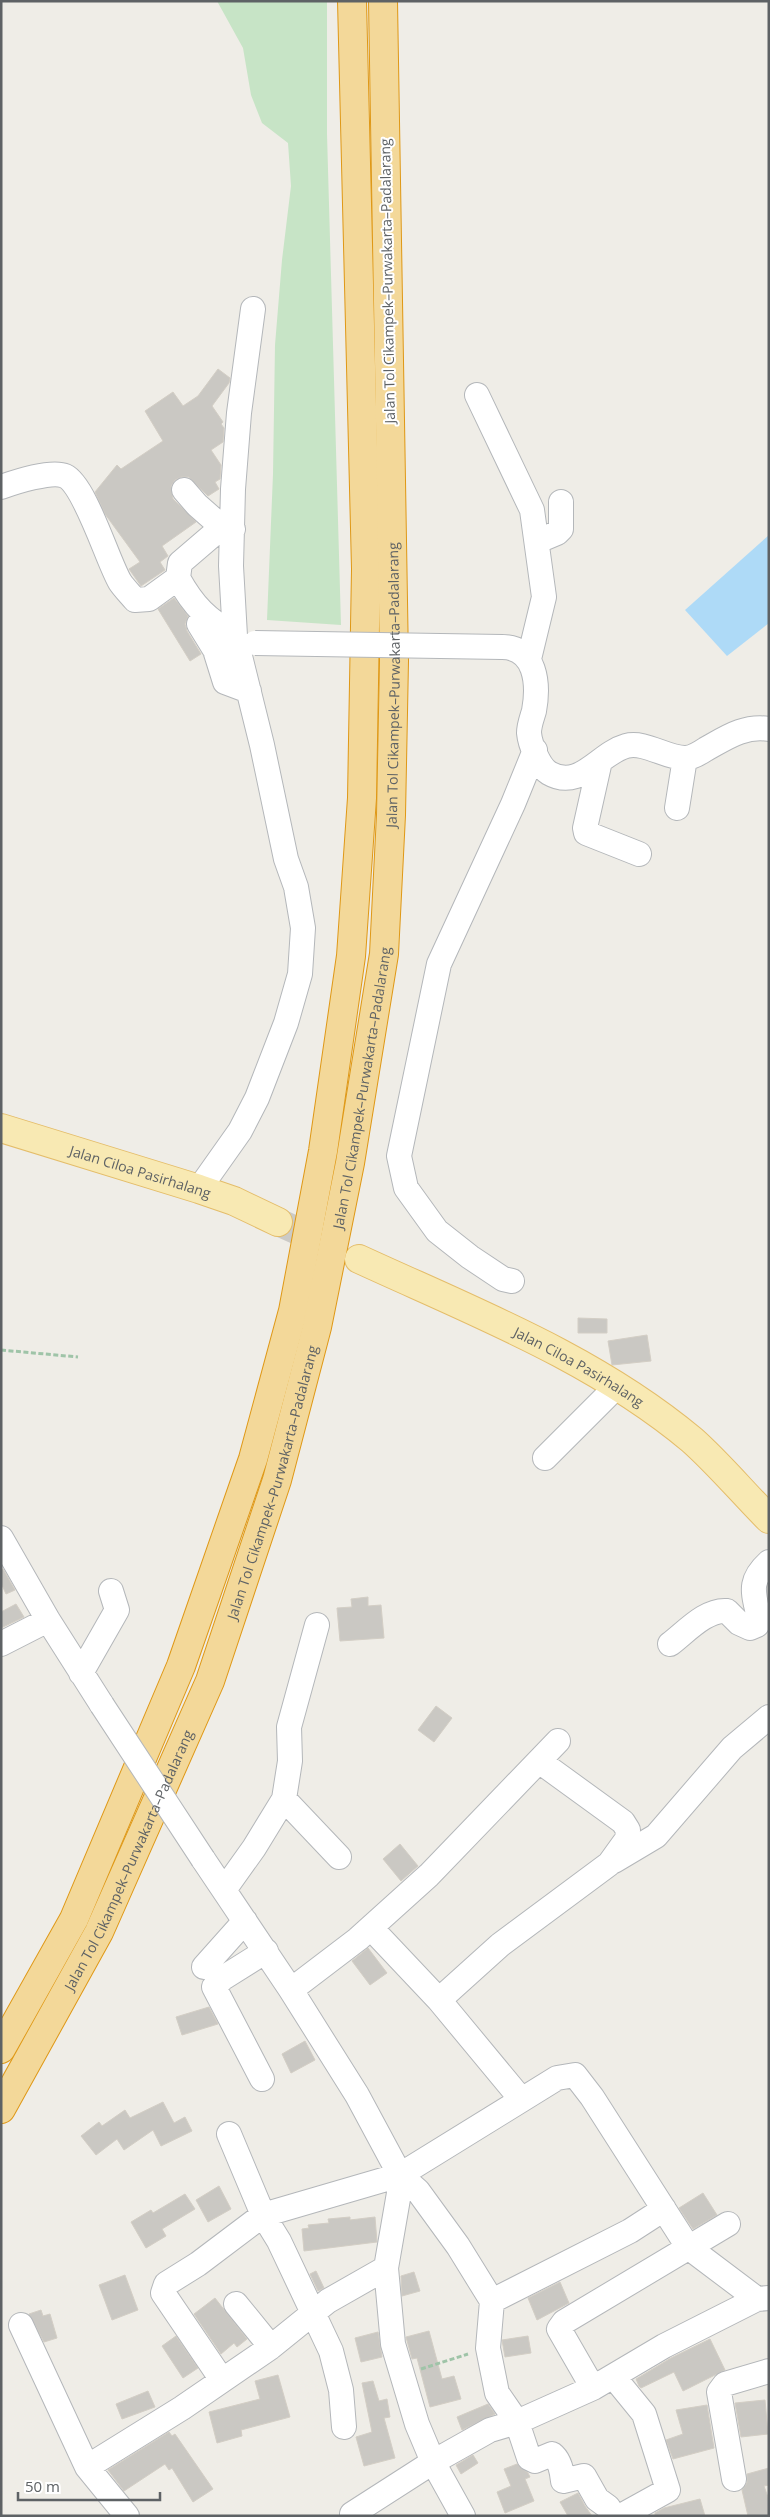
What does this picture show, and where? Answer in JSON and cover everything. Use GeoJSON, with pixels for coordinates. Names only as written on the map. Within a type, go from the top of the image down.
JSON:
{"type":"FeatureCollection","features":[{"type":"Feature","properties":{"kind":"highway","name":"Jalan Tol Cikampek–Purwakarta–Padalarang"},"geometry":{"type":"LineString","coordinates":[[1,2049],[74,1919],[182,1666],[255,1450],[293,1311],[323,1151],[351,956],[362,798],[366,569],[352,1]]}},
{"type":"Feature","properties":{"kind":"highway","name":"Jalan Tol Cikampek–Purwakarta–Padalarang"},"geometry":{"type":"LineString","coordinates":[[1,2109],[100,1932],[210,1681],[277,1480],[317,1327],[350,1163],[384,954],[391,815],[394,660],[383,1]]}},
{"type":"Feature","properties":{"kind":"main road","name":"Jalan Ciloa Pasirhalang"},"geometry":{"type":"LineString","coordinates":[[1,1128],[199,1189],[234,1201],[278,1222]]}},
{"type":"Feature","properties":{"kind":"main road","name":"Jalan Ciloa Pasirhalang"},"geometry":{"type":"LineString","coordinates":[[359,1260],[515,1329],[571,1358],[617,1386],[692,1440],[769,1519]]}},
{"type":"Feature","properties":{"kind":"street"},"geometry":{"type":"LineString","coordinates":[[199,1189],[240,1131],[257,1098],[286,1023],[300,974],[303,928],[296,887],[284,850],[249,691],[231,566],[228,528],[239,414],[253,309]]}},
{"type":"Feature","properties":{"kind":"street"},"geometry":{"type":"LineString","coordinates":[[477,395],[532,510],[538,541],[544,597],[529,659],[534,677],[535,701],[529,732],[543,767],[548,772],[565,778],[576,777],[626,746],[644,747],[685,758],[701,752],[734,733],[756,728],[769,729]]}},
{"type":"Feature","properties":{"kind":"street"},"geometry":{"type":"LineString","coordinates":[[1,487],[34,477],[64,476],[70,480],[85,503],[120,582],[136,600],[149,598],[178,578]]}},
{"type":"Feature","properties":{"kind":"street"},"geometry":{"type":"LineString","coordinates":[[184,490],[197,506],[228,528]]}},
{"type":"Feature","properties":{"kind":"street"},"geometry":{"type":"LineString","coordinates":[[538,541],[557,533],[561,529],[561,502]]}},
{"type":"Feature","properties":{"kind":"street"},"geometry":{"type":"LineString","coordinates":[[228,528],[195,548],[180,564],[178,578],[193,603],[210,621],[242,641],[502,647],[516,649],[529,659]]}},
{"type":"Feature","properties":{"kind":"street"},"geometry":{"type":"LineString","coordinates":[[199,624],[215,650],[226,682],[249,691]]}},
{"type":"Feature","properties":{"kind":"street"},"geometry":{"type":"LineString","coordinates":[[512,1281],[503,1279],[470,1258],[437,1232],[406,1188],[399,1156],[439,964],[513,804],[535,750]]}},
{"type":"Feature","properties":{"kind":"street"},"geometry":{"type":"LineString","coordinates":[[678,808],[685,758]]}},
{"type":"Feature","properties":{"kind":"street"},"geometry":{"type":"LineString","coordinates":[[600,761],[585,828],[592,837],[639,854]]}},
{"type":"Feature","properties":{"kind":"street"},"geometry":{"type":"LineString","coordinates":[[545,1458],[617,1386]]}},
{"type":"Feature","properties":{"kind":"street"},"geometry":{"type":"LineString","coordinates":[[1,1538],[81,1673],[266,1951],[357,2095],[400,2175],[418,2191],[458,2246],[492,2301],[488,2348],[497,2393],[517,2422],[532,2461],[552,2454],[555,2456],[561,2468],[563,2481],[584,2476],[597,2500],[601,2500],[614,2516]]}},
{"type":"Feature","properties":{"kind":"street"},"geometry":{"type":"LineString","coordinates":[[670,1644],[710,1613],[720,1610],[727,1611],[739,1623],[750,1628],[757,1625],[760,1620],[753,1589],[757,1573],[769,1562]]}},
{"type":"Feature","properties":{"kind":"street"},"geometry":{"type":"LineString","coordinates":[[81,1673],[116,1610],[111,1590]]}},
{"type":"Feature","properties":{"kind":"street"},"geometry":{"type":"LineString","coordinates":[[1,1644],[48,1620]]}},
{"type":"Feature","properties":{"kind":"street"},"geometry":{"type":"LineString","coordinates":[[224,1890],[254,1848],[284,1798],[290,1761],[289,1727],[317,1625]]}},
{"type":"Feature","properties":{"kind":"street"},"geometry":{"type":"LineString","coordinates":[[439,2000],[500,1945],[609,1864],[656,1836],[732,1748],[769,1717]]}},
{"type":"Feature","properties":{"kind":"street"},"geometry":{"type":"LineString","coordinates":[[291,1990],[371,1928],[429,1875],[558,1741]]}},
{"type":"Feature","properties":{"kind":"street"},"geometry":{"type":"LineString","coordinates":[[539,1761],[623,1822],[628,1830],[627,1839],[609,1864]]}},
{"type":"Feature","properties":{"kind":"street"},"geometry":{"type":"LineString","coordinates":[[284,1798],[339,1857]]}},
{"type":"Feature","properties":{"kind":"street"},"geometry":{"type":"LineString","coordinates":[[204,1968],[245,1921]]}},
{"type":"Feature","properties":{"kind":"street"},"geometry":{"type":"LineString","coordinates":[[371,1928],[439,2000],[521,2099]]}},
{"type":"Feature","properties":{"kind":"street"},"geometry":{"type":"LineString","coordinates":[[262,2079],[214,1987],[223,1978],[266,1951]]}},
{"type":"Feature","properties":{"kind":"street"},"geometry":{"type":"LineString","coordinates":[[222,2380],[163,2291],[166,2284],[198,2264],[263,2215],[400,2175],[521,2099],[558,2078],[575,2075],[592,2097],[688,2247],[763,2299],[664,2346],[593,2388],[517,2422],[490,2430],[433,2462],[352,2514]]}},
{"type":"Feature","properties":{"kind":"street"},"geometry":{"type":"LineString","coordinates":[[229,2134],[263,2215],[279,2242],[331,2351],[341,2390],[344,2427]]}},
{"type":"Feature","properties":{"kind":"street"},"geometry":{"type":"LineString","coordinates":[[400,2175],[386,2268],[393,2344],[417,2424],[433,2462],[463,2516]]}},
{"type":"Feature","properties":{"kind":"street"},"geometry":{"type":"LineString","coordinates":[[492,2301],[630,2231],[664,2209]]}},
{"type":"Feature","properties":{"kind":"street"},"geometry":{"type":"LineString","coordinates":[[593,2388],[559,2329],[564,2322],[728,2224]]}},
{"type":"Feature","properties":{"kind":"street"},"geometry":{"type":"LineString","coordinates":[[87,2467],[182,2408],[271,2348],[328,2302],[386,2268]]}},
{"type":"Feature","properties":{"kind":"street"},"geometry":{"type":"LineString","coordinates":[[236,2304],[271,2348]]}},
{"type":"Feature","properties":{"kind":"street"},"geometry":{"type":"LineString","coordinates":[[21,2325],[87,2467],[127,2516]]}},
{"type":"Feature","properties":{"kind":"street"},"geometry":{"type":"LineString","coordinates":[[734,2479],[719,2392],[720,2388],[725,2384],[769,2371]]}},
{"type":"Feature","properties":{"kind":"street"},"geometry":{"type":"LineString","coordinates":[[613,2376],[644,2414],[667,2486],[666,2493],[651,2509],[621,2516]]}},
{"type":"Feature","properties":{"kind":"path"},"geometry":{"type":"LineString","coordinates":[[1,1350],[78,1357]]}},
{"type":"Feature","properties":{"kind":"path"},"geometry":{"type":"LineString","coordinates":[[402,2376],[488,2348]]}},
{"type":"Feature","properties":{"kind":"green space"},"geometry":{"type":"Polygon","coordinates":[[[217,1],[327,1],[327,134],[341,625],[267,620],[273,474],[275,345],[282,260],[291,186],[288,143],[262,123],[251,95],[243,48],[217,1]]]}},
{"type":"Feature","properties":{"kind":"water"},"geometry":{"type":"Polygon","coordinates":[[[769,535],[769,623],[727,656],[685,610],[769,535]]]}},
{"type":"Feature","properties":{"kind":"building"},"geometry":{"type":"Polygon","coordinates":[[[218,369],[230,378],[229,383],[212,406],[223,422],[221,424],[224,428],[223,442],[211,450],[221,465],[220,479],[215,482],[219,489],[208,496],[189,477],[181,477],[175,480],[171,486],[173,499],[196,522],[162,546],[168,556],[160,562],[165,570],[141,586],[129,569],[140,562],[105,514],[95,492],[117,465],[121,469],[163,441],[145,411],[173,392],[183,406],[198,396],[218,369]]]}},
{"type":"Feature","properties":{"kind":"building"},"geometry":{"type":"Polygon","coordinates":[[[174,598],[188,616],[185,624],[187,631],[201,654],[190,661],[158,609],[174,598]]]}},
{"type":"Feature","properties":{"kind":"building"},"geometry":{"type":"Polygon","coordinates":[[[578,1318],[607,1319],[607,1333],[578,1333],[578,1318]]]}},
{"type":"Feature","properties":{"kind":"building"},"geometry":{"type":"Polygon","coordinates":[[[647,1335],[651,1361],[612,1365],[608,1341],[647,1335]]]}},
{"type":"Feature","properties":{"kind":"building"},"geometry":{"type":"Polygon","coordinates":[[[3,1569],[15,1590],[6,1594],[1,1583],[1,1570],[3,1569]]]}},
{"type":"Feature","properties":{"kind":"building"},"geometry":{"type":"Polygon","coordinates":[[[368,1597],[368,1606],[381,1605],[384,1638],[340,1641],[337,1608],[352,1607],[351,1599],[368,1597]]]}},
{"type":"Feature","properties":{"kind":"building"},"geometry":{"type":"Polygon","coordinates":[[[16,1604],[24,1617],[1,1628],[1,1612],[16,1604]]]}},
{"type":"Feature","properties":{"kind":"building"},"geometry":{"type":"Polygon","coordinates":[[[436,1706],[452,1718],[434,1742],[418,1730],[436,1706]]]}},
{"type":"Feature","properties":{"kind":"building"},"geometry":{"type":"Polygon","coordinates":[[[400,1844],[418,1866],[401,1881],[383,1859],[400,1844]]]}},
{"type":"Feature","properties":{"kind":"building"},"geometry":{"type":"Polygon","coordinates":[[[368,1948],[387,1973],[370,1985],[352,1961],[368,1948]]]}},
{"type":"Feature","properties":{"kind":"building"},"geometry":{"type":"Polygon","coordinates":[[[209,2007],[218,2024],[182,2035],[176,2017],[209,2007]]]}},
{"type":"Feature","properties":{"kind":"building"},"geometry":{"type":"Polygon","coordinates":[[[305,2041],[315,2060],[291,2073],[282,2054],[305,2041]]]}},
{"type":"Feature","properties":{"kind":"building"},"geometry":{"type":"Polygon","coordinates":[[[163,2102],[174,2123],[185,2117],[192,2131],[161,2146],[153,2130],[124,2150],[117,2139],[96,2155],[81,2136],[99,2122],[102,2126],[125,2110],[130,2118],[163,2102]]]}},
{"type":"Feature","properties":{"kind":"building"},"geometry":{"type":"Polygon","coordinates":[[[219,2186],[231,2209],[208,2222],[196,2200],[219,2186]]]}},
{"type":"Feature","properties":{"kind":"building"},"geometry":{"type":"Polygon","coordinates":[[[703,2193],[717,2215],[693,2229],[679,2208],[703,2193]]]}},
{"type":"Feature","properties":{"kind":"building"},"geometry":{"type":"Polygon","coordinates":[[[185,2194],[195,2209],[162,2229],[166,2236],[146,2248],[131,2222],[151,2210],[153,2213],[185,2194]]]}},
{"type":"Feature","properties":{"kind":"building"},"geometry":{"type":"Polygon","coordinates":[[[350,2217],[350,2220],[375,2217],[377,2242],[304,2251],[302,2229],[309,2228],[308,2225],[329,2223],[328,2219],[350,2217]]]}},
{"type":"Feature","properties":{"kind":"building"},"geometry":{"type":"Polygon","coordinates":[[[316,2271],[324,2288],[318,2291],[310,2274],[316,2271]]]}},
{"type":"Feature","properties":{"kind":"building"},"geometry":{"type":"Polygon","coordinates":[[[414,2272],[420,2291],[402,2296],[401,2276],[414,2272]]]}},
{"type":"Feature","properties":{"kind":"building"},"geometry":{"type":"Polygon","coordinates":[[[125,2275],[138,2310],[112,2320],[99,2285],[125,2275]]]}},
{"type":"Feature","properties":{"kind":"building"},"geometry":{"type":"Polygon","coordinates":[[[560,2282],[569,2303],[537,2320],[528,2298],[560,2282]]]}},
{"type":"Feature","properties":{"kind":"building"},"geometry":{"type":"Polygon","coordinates":[[[215,2298],[247,2339],[237,2347],[234,2343],[221,2354],[194,2314],[215,2298]]]}},
{"type":"Feature","properties":{"kind":"building"},"geometry":{"type":"Polygon","coordinates":[[[41,2310],[43,2316],[50,2314],[57,2338],[44,2342],[29,2314],[41,2310]]]}},
{"type":"Feature","properties":{"kind":"building"},"geometry":{"type":"Polygon","coordinates":[[[429,2331],[442,2379],[454,2376],[461,2399],[430,2407],[417,2358],[412,2359],[406,2337],[429,2331]]]}},
{"type":"Feature","properties":{"kind":"building"},"geometry":{"type":"Polygon","coordinates":[[[378,2332],[382,2357],[361,2362],[355,2338],[378,2332]]]}},
{"type":"Feature","properties":{"kind":"building"},"geometry":{"type":"Polygon","coordinates":[[[176,2336],[198,2368],[183,2378],[162,2346],[176,2336]]]}},
{"type":"Feature","properties":{"kind":"building"},"geometry":{"type":"Polygon","coordinates":[[[528,2336],[531,2353],[505,2357],[502,2340],[528,2336]]]}},
{"type":"Feature","properties":{"kind":"building"},"geometry":{"type":"Polygon","coordinates":[[[710,2339],[725,2370],[683,2391],[674,2372],[641,2388],[639,2386],[636,2379],[671,2358],[710,2339]]]}},
{"type":"Feature","properties":{"kind":"building"},"geometry":{"type":"Polygon","coordinates":[[[278,2375],[290,2417],[241,2430],[242,2436],[217,2443],[209,2412],[260,2399],[255,2381],[278,2375]]]}},
{"type":"Feature","properties":{"kind":"building"},"geometry":{"type":"Polygon","coordinates":[[[373,2381],[379,2401],[387,2399],[390,2417],[384,2418],[395,2458],[364,2466],[356,2437],[372,2432],[362,2383],[373,2381]]]}},
{"type":"Feature","properties":{"kind":"building"},"geometry":{"type":"Polygon","coordinates":[[[148,2391],[155,2407],[122,2419],[116,2404],[148,2391]]]}},
{"type":"Feature","properties":{"kind":"building"},"geometry":{"type":"Polygon","coordinates":[[[765,2400],[768,2434],[741,2437],[735,2403],[765,2400]]]}},
{"type":"Feature","properties":{"kind":"building"},"geometry":{"type":"Polygon","coordinates":[[[488,2404],[495,2414],[462,2430],[457,2417],[488,2404]]]}},
{"type":"Feature","properties":{"kind":"building"},"geometry":{"type":"Polygon","coordinates":[[[707,2405],[714,2448],[673,2459],[666,2440],[683,2434],[676,2410],[707,2405]]]}},
{"type":"Feature","properties":{"kind":"building"},"geometry":{"type":"Polygon","coordinates":[[[169,2432],[172,2436],[175,2434],[213,2489],[193,2502],[172,2468],[169,2470],[165,2464],[124,2491],[108,2470],[169,2432]]]}},
{"type":"Feature","properties":{"kind":"building"},"geometry":{"type":"Polygon","coordinates":[[[473,2455],[478,2463],[461,2474],[456,2465],[473,2455]]]}},
{"type":"Feature","properties":{"kind":"building"},"geometry":{"type":"Polygon","coordinates":[[[517,2464],[530,2477],[525,2479],[534,2501],[505,2513],[497,2492],[511,2486],[504,2469],[517,2464]]]}},
{"type":"Feature","properties":{"kind":"building"},"geometry":{"type":"Polygon","coordinates":[[[769,2468],[769,2485],[764,2486],[769,2500],[769,2516],[748,2516],[742,2490],[747,2483],[747,2474],[769,2468]]]}},
{"type":"Feature","properties":{"kind":"building"},"geometry":{"type":"Polygon","coordinates":[[[578,2493],[592,2516],[568,2516],[560,2502],[578,2493]]]}},
{"type":"Feature","properties":{"kind":"building"},"geometry":{"type":"Polygon","coordinates":[[[700,2499],[705,2516],[655,2516],[655,2513],[664,2508],[700,2499]]]}},
{"type":"Feature","properties":{"kind":"tunnel"},"geometry":{"type":"LineString","coordinates":[[278,1222],[359,1259]]}}]}
